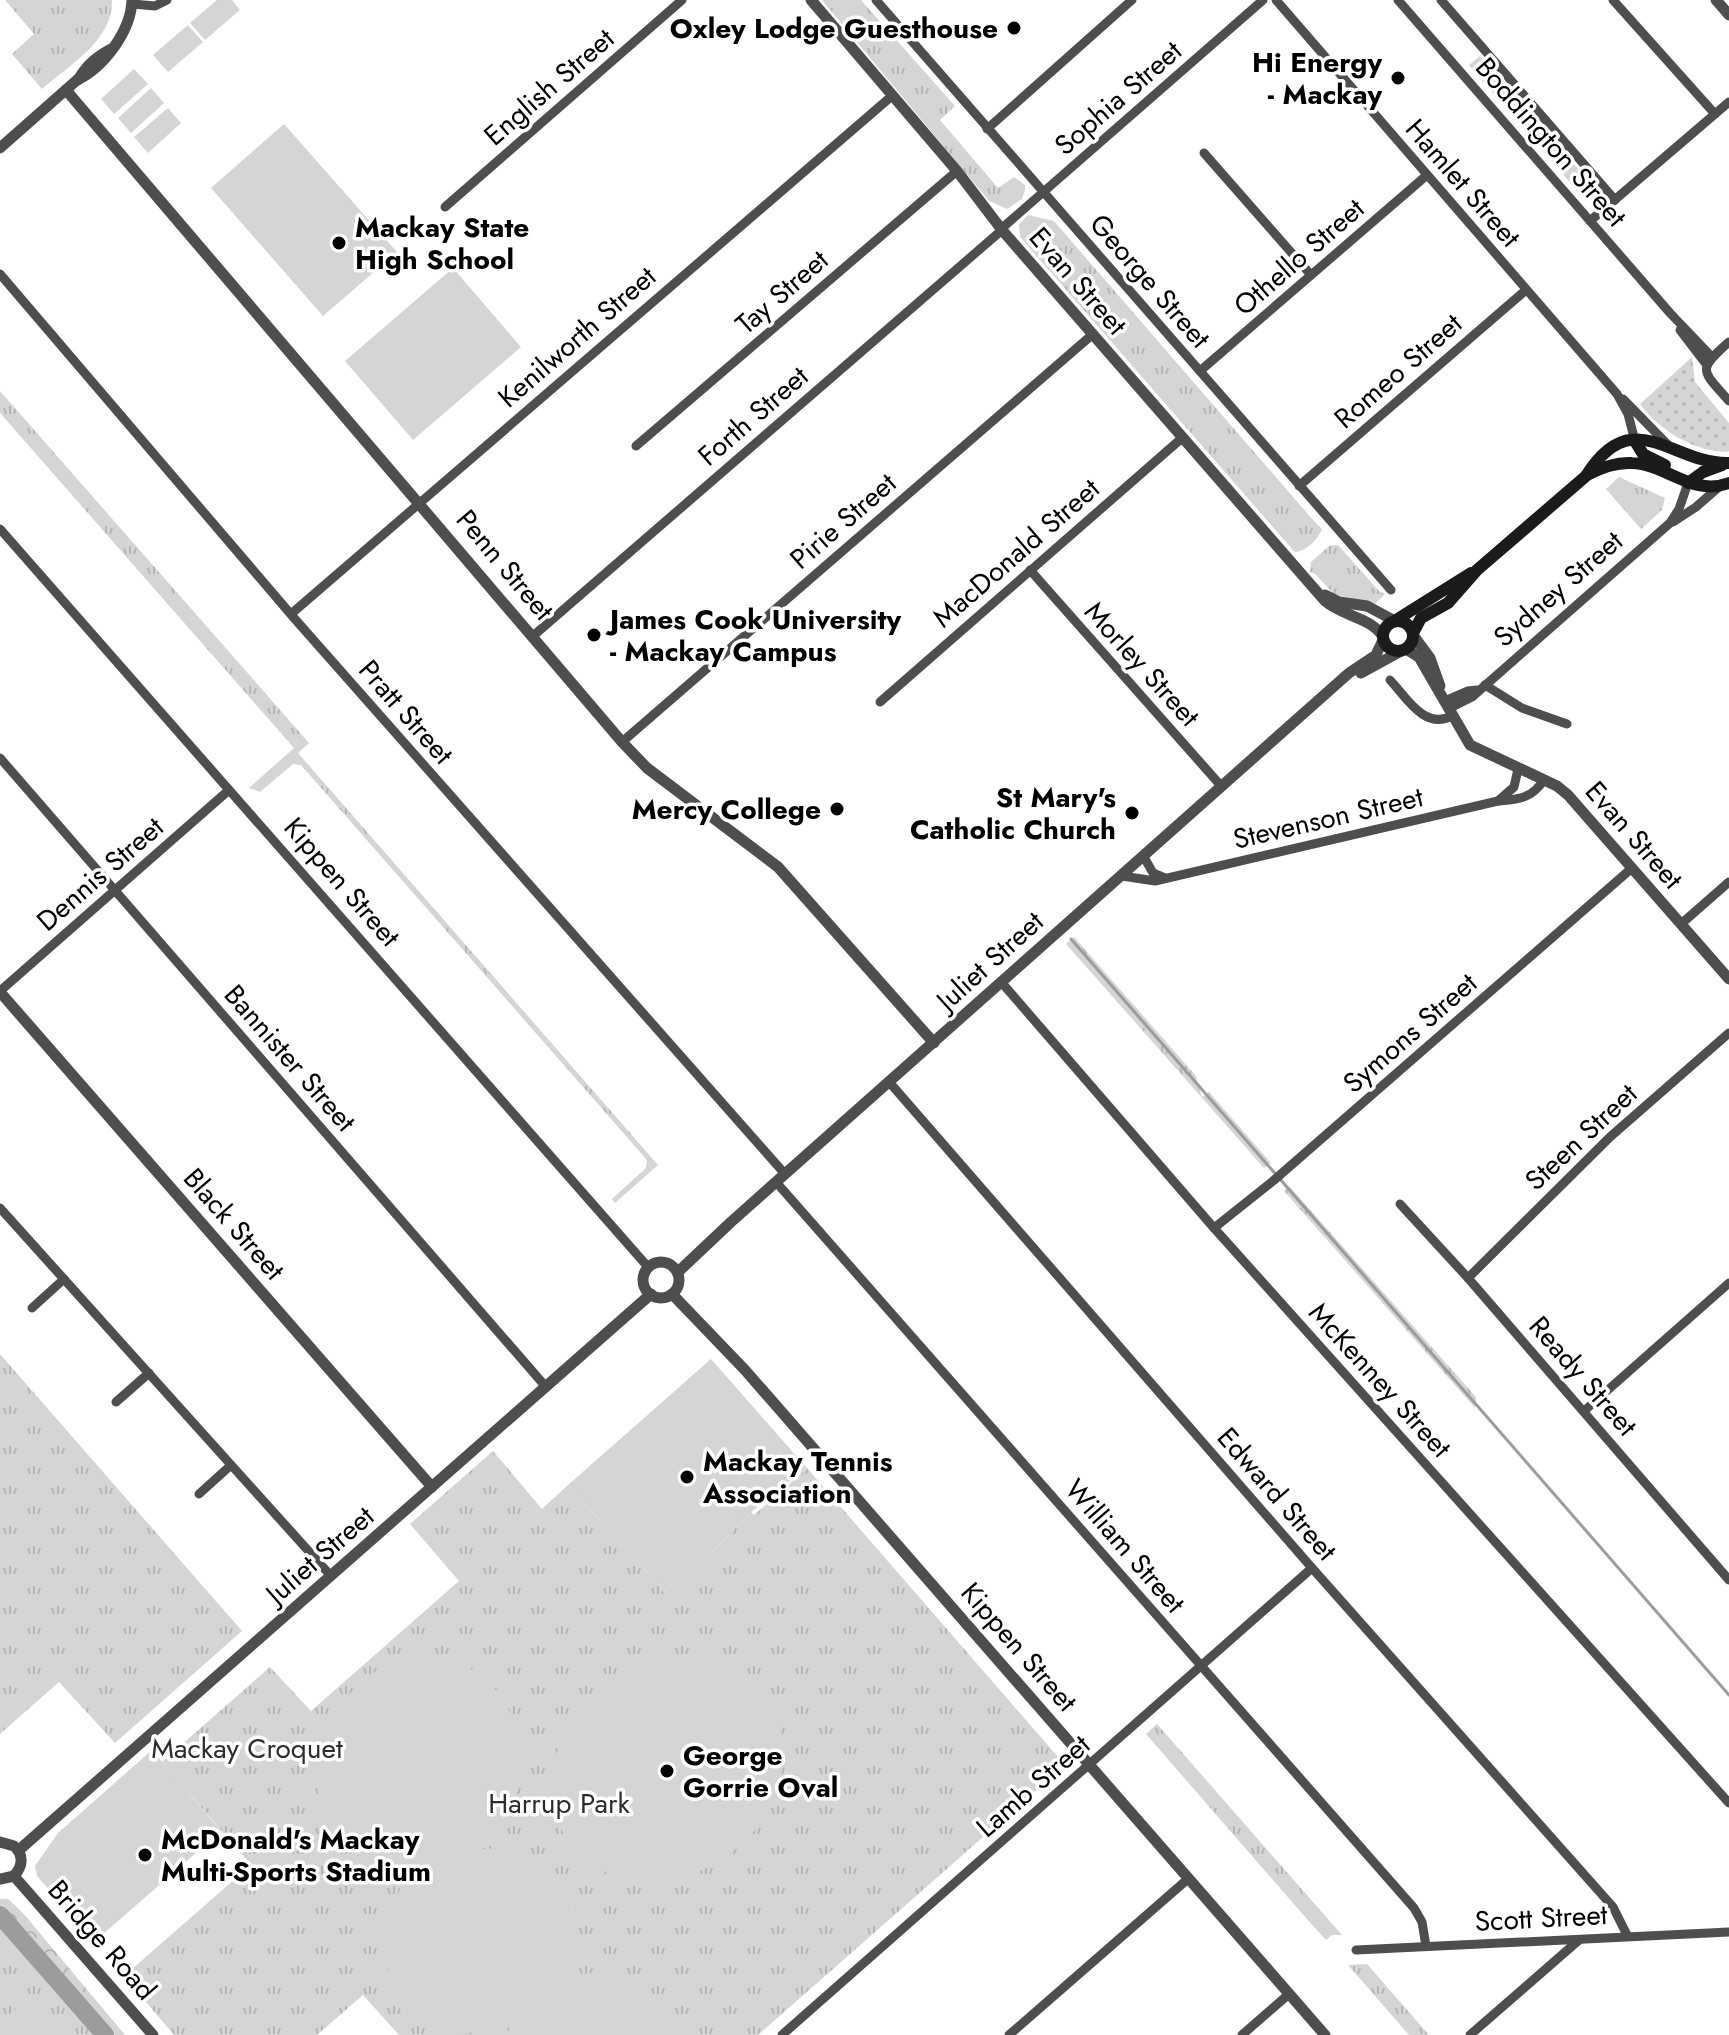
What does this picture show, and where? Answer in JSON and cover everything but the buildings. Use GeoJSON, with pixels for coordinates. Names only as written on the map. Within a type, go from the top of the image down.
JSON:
{"type":"FeatureCollection","features":[{"type":"Feature","properties":{"kind":"main road"},"geometry":{"type":"LineString","coordinates":[[1635,441],[1641,452],[1665,465],[1683,481]]}},
{"type":"Feature","properties":{"kind":"main road"},"geometry":{"type":"LineString","coordinates":[[1477,570],[1385,626],[1382,637],[1391,650],[1405,650],[1411,644],[1421,618],[1448,603],[1477,570],[1586,476],[1607,451],[1619,444],[1652,441],[1704,460],[1729,463]]}},
{"type":"Feature","properties":{"kind":"main road"},"geometry":{"type":"LineString","coordinates":[[1586,476],[1611,465],[1629,463],[1648,466],[1702,487],[1724,484]]}},
{"type":"Feature","properties":{"kind":"main road"},"geometry":{"type":"LineString","coordinates":[[1683,481],[1729,463]]}},
{"type":"Feature","properties":{"kind":"main road"},"geometry":{"type":"LineString","coordinates":[[1396,620],[1408,624],[1413,634]]}},
{"type":"Feature","properties":{"kind":"street"},"geometry":{"type":"LineString","coordinates":[[0,148],[77,80],[92,60],[111,49],[123,30],[132,2],[155,6],[167,0]]}},
{"type":"Feature","properties":{"kind":"street","name":"English Street"},"geometry":{"type":"LineString","coordinates":[[445,207],[682,0]]}},
{"type":"Feature","properties":{"kind":"street","name":"Evan Street"},"geometry":{"type":"LineString","coordinates":[[811,0],[957,171],[1001,229],[1314,589],[1335,610],[1374,626],[1382,637]]}},
{"type":"Feature","properties":{"kind":"street","name":"George Street"},"geometry":{"type":"LineString","coordinates":[[876,0],[1391,590]]}},
{"type":"Feature","properties":{"kind":"street","name":"Sophia Street"},"geometry":{"type":"LineString","coordinates":[[1001,229],[1263,0]]}},
{"type":"Feature","properties":{"kind":"street","name":"Hamlet Street"},"geometry":{"type":"LineString","coordinates":[[1276,0],[1617,394],[1669,445]]}},
{"type":"Feature","properties":{"kind":"street","name":"Boddington Street"},"geometry":{"type":"LineString","coordinates":[[1398,0],[1670,313],[1709,361],[1708,377],[1729,401]]}},
{"type":"Feature","properties":{"kind":"street","name":"Boddington Street"},"geometry":{"type":"LineString","coordinates":[[1441,0],[1615,200]]}},
{"type":"Feature","properties":{"kind":"street"},"geometry":{"type":"LineString","coordinates":[[1613,0],[1715,114]]}},
{"type":"Feature","properties":{"kind":"street"},"geometry":{"type":"LineString","coordinates":[[1716,0],[1729,15]]}},
{"type":"Feature","properties":{"kind":"street"},"geometry":{"type":"LineString","coordinates":[[987,129],[1130,1]]}},
{"type":"Feature","properties":{"kind":"street","name":"Penn Street"},"geometry":{"type":"LineString","coordinates":[[66,90],[622,742],[647,768],[778,867],[934,1043]]}},
{"type":"Feature","properties":{"kind":"street","name":"Kenilworth Street"},"geometry":{"type":"LineString","coordinates":[[291,614],[893,95]]}},
{"type":"Feature","properties":{"kind":"street"},"geometry":{"type":"LineString","coordinates":[[1590,221],[1729,102]]}},
{"type":"Feature","properties":{"kind":"street"},"geometry":{"type":"LineString","coordinates":[[1204,153],[1311,275]]}},
{"type":"Feature","properties":{"kind":"street","name":"Tay Street"},"geometry":{"type":"LineString","coordinates":[[636,446],[957,171]]}},
{"type":"Feature","properties":{"kind":"street","name":"Othello Street"},"geometry":{"type":"LineString","coordinates":[[1200,371],[1427,175]]}},
{"type":"Feature","properties":{"kind":"street","name":"Forth Street"},"geometry":{"type":"LineString","coordinates":[[533,636],[1001,229]]}},
{"type":"Feature","properties":{"kind":"street","name":"Pratt Street"},"geometry":{"type":"LineString","coordinates":[[0,274],[781,1178]]}},
{"type":"Feature","properties":{"kind":"street","name":"Romeo Street"},"geometry":{"type":"LineString","coordinates":[[1299,486],[1526,290]]}},
{"type":"Feature","properties":{"kind":"street","name":"Pirie Street"},"geometry":{"type":"LineString","coordinates":[[622,742],[1093,334]]}},
{"type":"Feature","properties":{"kind":"street"},"geometry":{"type":"LineString","coordinates":[[1709,361],[1729,342]]}},
{"type":"Feature","properties":{"kind":"street","name":"Hamlet Street"},"geometry":{"type":"LineString","coordinates":[[1617,394],[1628,414],[1635,441]]}},
{"type":"Feature","properties":{"kind":"street","name":"MacDonald Street"},"geometry":{"type":"LineString","coordinates":[[880,702],[1182,438]]}},
{"type":"Feature","properties":{"kind":"street"},"geometry":{"type":"LineString","coordinates":[[1670,523],[1677,515],[1683,481]]}},
{"type":"Feature","properties":{"kind":"street","name":"Sydney Street"},"geometry":{"type":"LineString","coordinates":[[1447,705],[1472,697],[1670,523],[1684,516],[1724,484]]}},
{"type":"Feature","properties":{"kind":"street","name":"Kippen Street"},"geometry":{"type":"LineString","coordinates":[[0,529],[648,1267]]}},
{"type":"Feature","properties":{"kind":"street","name":"Morley Street"},"geometry":{"type":"LineString","coordinates":[[1030,570],[1222,787]]}},
{"type":"Feature","properties":{"kind":"street","name":"Evan Street"},"geometry":{"type":"LineString","coordinates":[[1314,589],[1334,600],[1367,606],[1396,620]]}},
{"type":"Feature","properties":{"kind":"street","name":"Evan Street"},"geometry":{"type":"LineString","coordinates":[[1413,634],[1434,665],[1447,705]]}},
{"type":"Feature","properties":{"kind":"street","name":"Juliet Street"},"geometry":{"type":"LineString","coordinates":[[678,1272],[1349,673],[1376,655],[1382,637]]}},
{"type":"Feature","properties":{"kind":"street","name":"Evan Street"},"geometry":{"type":"LineString","coordinates":[[1405,650],[1419,656],[1470,745],[1544,780],[1568,795],[1729,979]]}},
{"type":"Feature","properties":{"kind":"street","name":"Juliet Street"},"geometry":{"type":"LineString","coordinates":[[1336,687],[1405,650]]}},
{"type":"Feature","properties":{"kind":"street"},"geometry":{"type":"LineString","coordinates":[[1390,680],[1427,718],[1439,721],[1447,705]]}},
{"type":"Feature","properties":{"kind":"street"},"geometry":{"type":"LineString","coordinates":[[1481,687],[1522,708],[1567,724]]}},
{"type":"Feature","properties":{"kind":"street","name":"Bannister Street"},"geometry":{"type":"LineString","coordinates":[[0,758],[546,1387]]}},
{"type":"Feature","properties":{"kind":"street"},"geometry":{"type":"LineString","coordinates":[[1498,801],[1515,786],[1518,769]]}},
{"type":"Feature","properties":{"kind":"street","name":"Stevenson Street"},"geometry":{"type":"LineString","coordinates":[[1122,876],[1152,881],[1168,878],[1498,801],[1529,797],[1544,780]]}},
{"type":"Feature","properties":{"kind":"street","name":"Dennis Street"},"geometry":{"type":"LineString","coordinates":[[0,992],[229,790]]}},
{"type":"Feature","properties":{"kind":"street"},"geometry":{"type":"LineString","coordinates":[[1144,857],[1154,874],[1168,878]]}},
{"type":"Feature","properties":{"kind":"street","name":"Symons Street"},"geometry":{"type":"LineString","coordinates":[[1214,1228],[1285,1171],[1632,868]]}},
{"type":"Feature","properties":{"kind":"street"},"geometry":{"type":"LineString","coordinates":[[1681,924],[1729,882]]}},
{"type":"Feature","properties":{"kind":"street","name":"McKenney Street"},"geometry":{"type":"LineString","coordinates":[[1002,983],[1214,1228],[1729,1803]]}},
{"type":"Feature","properties":{"kind":"street","name":"Black Street"},"geometry":{"type":"LineString","coordinates":[[0,992],[432,1487]]}},
{"type":"Feature","properties":{"kind":"street","name":"Steen Street"},"geometry":{"type":"LineString","coordinates":[[1468,1278],[1614,1133],[1729,1033]]}},
{"type":"Feature","properties":{"kind":"street","name":"Edward Street"},"geometry":{"type":"LineString","coordinates":[[890,1083],[1312,1568],[1613,1907],[1627,1935]]}},
{"type":"Feature","properties":{"kind":"street","name":"William Street"},"geometry":{"type":"LineString","coordinates":[[781,1178],[1201,1667],[1414,1908],[1422,1922],[1426,1946]]}},
{"type":"Feature","properties":{"kind":"street","name":"Ready Street"},"geometry":{"type":"LineString","coordinates":[[1400,1204],[1468,1278],[1729,1580]]}},
{"type":"Feature","properties":{"kind":"street"},"geometry":{"type":"LineString","coordinates":[[0,1208],[331,1576]]}},
{"type":"Feature","properties":{"kind":"street"},"geometry":{"type":"LineString","coordinates":[[664,1262],[678,1272],[678,1287],[672,1294],[661,1298],[651,1294],[643,1278],[648,1267],[664,1262]]}},
{"type":"Feature","properties":{"kind":"street"},"geometry":{"type":"LineString","coordinates":[[32,1308],[64,1279]]}},
{"type":"Feature","properties":{"kind":"street"},"geometry":{"type":"LineString","coordinates":[[1584,1411],[1729,1283]]}},
{"type":"Feature","properties":{"kind":"street","name":"Juliet Street"},"geometry":{"type":"LineString","coordinates":[[19,1850],[651,1294]]}},
{"type":"Feature","properties":{"kind":"street","name":"Kippen Street"},"geometry":{"type":"LineString","coordinates":[[672,1294],[763,1390],[1325,2035]]}},
{"type":"Feature","properties":{"kind":"street"},"geometry":{"type":"LineString","coordinates":[[116,1402],[149,1373]]}},
{"type":"Feature","properties":{"kind":"street"},"geometry":{"type":"LineString","coordinates":[[199,1494],[230,1466]]}},
{"type":"Feature","properties":{"kind":"street","name":"Lamb Street"},"geometry":{"type":"LineString","coordinates":[[782,2035],[1312,1568]]}},
{"type":"Feature","properties":{"kind":"street"},"geometry":{"type":"LineString","coordinates":[[0,1842],[19,1850],[21,1865],[14,1876],[0,1879]]}},
{"type":"Feature","properties":{"kind":"street","name":"Bridge Road"},"geometry":{"type":"LineString","coordinates":[[14,1876],[153,2035]]}},
{"type":"Feature","properties":{"kind":"street"},"geometry":{"type":"LineString","coordinates":[[1009,2035],[1189,1878]]}},
{"type":"Feature","properties":{"kind":"street","name":"Scott Street"},"geometry":{"type":"LineString","coordinates":[[1356,1950],[1729,1932]]}},
{"type":"Feature","properties":{"kind":"street"},"geometry":{"type":"LineString","coordinates":[[1470,2035],[1579,1939]]}},
{"type":"Feature","properties":{"kind":"street"},"geometry":{"type":"LineString","coordinates":[[1242,2035],[1289,1994]]}},
{"type":"Feature","properties":{"kind":"green space"},"geometry":{"type":"Polygon","coordinates":[[[5,0],[112,0],[110,15],[97,40],[42,89],[12,54],[34,34],[5,0]]]}},
{"type":"Feature","properties":{"kind":"green space"},"geometry":{"type":"Polygon","coordinates":[[[217,0],[232,0],[240,10],[205,40],[190,23],[217,0]]]}},
{"type":"Feature","properties":{"kind":"green space"},"geometry":{"type":"Polygon","coordinates":[[[822,0],[861,0],[955,106],[940,120],[998,188],[1014,177],[1025,185],[1022,199],[1007,209],[989,201],[822,0]]]}},
{"type":"Feature","properties":{"kind":"green space"},"geometry":{"type":"Polygon","coordinates":[[[188,25],[203,42],[168,72],[153,55],[188,25]]]}},
{"type":"Feature","properties":{"kind":"green space"},"geometry":{"type":"Polygon","coordinates":[[[1480,56],[1597,191],[1586,201],[1469,65],[1480,56]]]}},
{"type":"Feature","properties":{"kind":"green space"},"geometry":{"type":"Polygon","coordinates":[[[134,69],[148,84],[114,114],[101,99],[134,69]]]}},
{"type":"Feature","properties":{"kind":"green space"},"geometry":{"type":"Polygon","coordinates":[[[151,88],[164,103],[131,133],[118,118],[151,88]]]}},
{"type":"Feature","properties":{"kind":"green space"},"geometry":{"type":"Polygon","coordinates":[[[168,108],[181,123],[148,153],[134,137],[168,108]]]}},
{"type":"Feature","properties":{"kind":"green space"},"geometry":{"type":"Polygon","coordinates":[[[284,124],[397,252],[323,316],[211,188],[284,124]]]}},
{"type":"Feature","properties":{"kind":"green space"},"geometry":{"type":"Polygon","coordinates":[[[1028,215],[1054,221],[1322,529],[1312,544],[1295,552],[1292,549],[1020,237],[1019,224],[1028,215]]]}},
{"type":"Feature","properties":{"kind":"green space"},"geometry":{"type":"Polygon","coordinates":[[[453,268],[521,347],[413,440],[345,361],[453,268]]]}},
{"type":"Feature","properties":{"kind":"green space"},"geometry":{"type":"Polygon","coordinates":[[[1692,357],[1695,382],[1729,423],[1729,451],[1714,451],[1689,443],[1667,430],[1640,404],[1692,357]]]}},
{"type":"Feature","properties":{"kind":"green space"},"geometry":{"type":"Polygon","coordinates":[[[0,391],[309,743],[298,753],[658,1165],[615,1203],[612,1199],[646,1168],[647,1160],[301,765],[293,764],[260,792],[249,788],[294,748],[0,413],[0,391]]]}},
{"type":"Feature","properties":{"kind":"green space"},"geometry":{"type":"Polygon","coordinates":[[[1619,477],[1665,498],[1662,510],[1641,529],[1606,489],[1619,477]]]}},
{"type":"Feature","properties":{"kind":"green space"},"geometry":{"type":"Polygon","coordinates":[[[1338,545],[1385,594],[1374,605],[1334,594],[1310,572],[1311,562],[1329,546],[1338,545]]]}},
{"type":"Feature","properties":{"kind":"green space"},"geometry":{"type":"Polygon","coordinates":[[[1074,937],[1196,1076],[1202,1097],[1209,1092],[1271,1163],[1264,1168],[1066,944],[1074,937]]]}},
{"type":"Feature","properties":{"kind":"green space"},"geometry":{"type":"Polygon","coordinates":[[[1289,1186],[1476,1397],[1475,1408],[1284,1191],[1289,1186]]]}},
{"type":"Feature","properties":{"kind":"green space"},"geometry":{"type":"Polygon","coordinates":[[[0,1354],[242,1631],[115,1743],[59,1682],[0,1734],[0,1354]]]}},
{"type":"Feature","properties":{"kind":"green space","name":"Mackay Tennis Association"},"geometry":{"type":"Polygon","coordinates":[[[711,1359],[807,1468],[751,1512],[712,1552],[664,1592],[568,1485],[711,1359]]]}},
{"type":"Feature","properties":{"kind":"green space","name":"Harrup Park"},"geometry":{"type":"Polygon","coordinates":[[[493,1451],[542,1509],[568,1485],[664,1592],[712,1552],[751,1512],[754,1515],[807,1468],[1065,1765],[758,2035],[399,2035],[363,1995],[317,2035],[174,2035],[124,1976],[251,1865],[162,1762],[270,1667],[311,1711],[459,1581],[410,1524],[493,1451]]]}},
{"type":"Feature","properties":{"kind":"green space"},"geometry":{"type":"Polygon","coordinates":[[[429,1653],[459,1660],[488,1682],[502,1696],[520,1733],[522,1765],[516,1795],[506,1813],[448,1851],[504,1848],[532,1858],[566,1902],[574,1926],[564,1975],[595,1973],[622,1984],[645,1999],[661,2016],[667,2035],[505,2035],[515,2024],[457,2035],[425,2026],[395,2005],[384,1934],[391,1907],[406,1878],[424,1863],[387,1866],[355,1847],[326,1814],[318,1793],[318,1783],[332,1724],[352,1691],[387,1665],[429,1653]]]}},
{"type":"Feature","properties":{"kind":"green space","name":"George Gorrie Oval"},"geometry":{"type":"Polygon","coordinates":[[[691,1656],[718,1662],[743,1673],[766,1698],[775,1716],[783,1756],[776,1794],[757,1827],[730,1854],[695,1873],[657,1881],[619,1877],[580,1857],[559,1824],[553,1780],[563,1736],[588,1697],[605,1682],[646,1662],[691,1656]]]}},
{"type":"Feature","properties":{"kind":"green space"},"geometry":{"type":"Polygon","coordinates":[[[1157,1724],[1342,1935],[1332,1935],[1326,1940],[1306,1918],[1146,1734],[1157,1724]]]}},
{"type":"Feature","properties":{"kind":"green space","name":"McDonald's Mackay Multi-Sports Stadium"},"geometry":{"type":"Polygon","coordinates":[[[152,1750],[221,1831],[94,1942],[37,1876],[35,1866],[58,1833],[152,1750]]]}},
{"type":"Feature","properties":{"kind":"green space"},"geometry":{"type":"Polygon","coordinates":[[[0,1899],[8,1899],[23,1913],[125,2035],[115,2035],[0,1903],[0,1899]]]}},
{"type":"Feature","properties":{"kind":"green space"},"geometry":{"type":"Polygon","coordinates":[[[0,1903],[115,2035],[0,2035],[0,1903]]]}},
{"type":"Feature","properties":{"kind":"green space"},"geometry":{"type":"Polygon","coordinates":[[[1367,1964],[1429,2035],[1409,2035],[1348,1965],[1367,1964]]]}},
{"type":"Feature","properties":{"kind":"green space"},"geometry":{"type":"Polygon","coordinates":[[[28,1998],[61,2035],[0,2035],[0,2022],[28,1998]]]}},
{"type":"Feature","properties":{"kind":"waterway"},"geometry":{"type":"LineString","coordinates":[[1071,939],[1729,1695]]}},
{"type":"Feature","properties":{"kind":"waterway"},"geometry":{"type":"LineString","coordinates":[[0,1915],[105,2035]]}},
{"type":"Feature","properties":{"kind":"place","name":"Oxley Lodge Guesthouse"},"geometry":{"type":"Point","coordinates":[1014,28]}},
{"type":"Feature","properties":{"kind":"place","name":"Hi Energy - Mackay"},"geometry":{"type":"Point","coordinates":[1398,78]}},
{"type":"Feature","properties":{"kind":"place","name":"Mackay State High School"},"geometry":{"type":"Point","coordinates":[339,243]}},
{"type":"Feature","properties":{"kind":"place","name":"James Cook University - Mackay Campus"},"geometry":{"type":"Point","coordinates":[594,635]}},
{"type":"Feature","properties":{"kind":"place","name":"Mercy College"},"geometry":{"type":"Point","coordinates":[837,809]}},
{"type":"Feature","properties":{"kind":"place","name":"St Mary's Catholic Church"},"geometry":{"type":"Point","coordinates":[1132,813]}},
{"type":"Feature","properties":{"kind":"place","name":"Mackay Tennis Association"},"geometry":{"type":"Point","coordinates":[687,1477]}},
{"type":"Feature","properties":{"kind":"place","name":"George Gorrie Oval"},"geometry":{"type":"Point","coordinates":[667,1771]}},
{"type":"Feature","properties":{"kind":"place","name":"McDonald's Mackay Multi-Sports Stadium"},"geometry":{"type":"Point","coordinates":[145,1855]}},
{"type":"Feature","properties":{"kind":"park label","name":"Mackay Croquet"},"geometry":{"type":"Point","coordinates":[247,1748]}}]}
